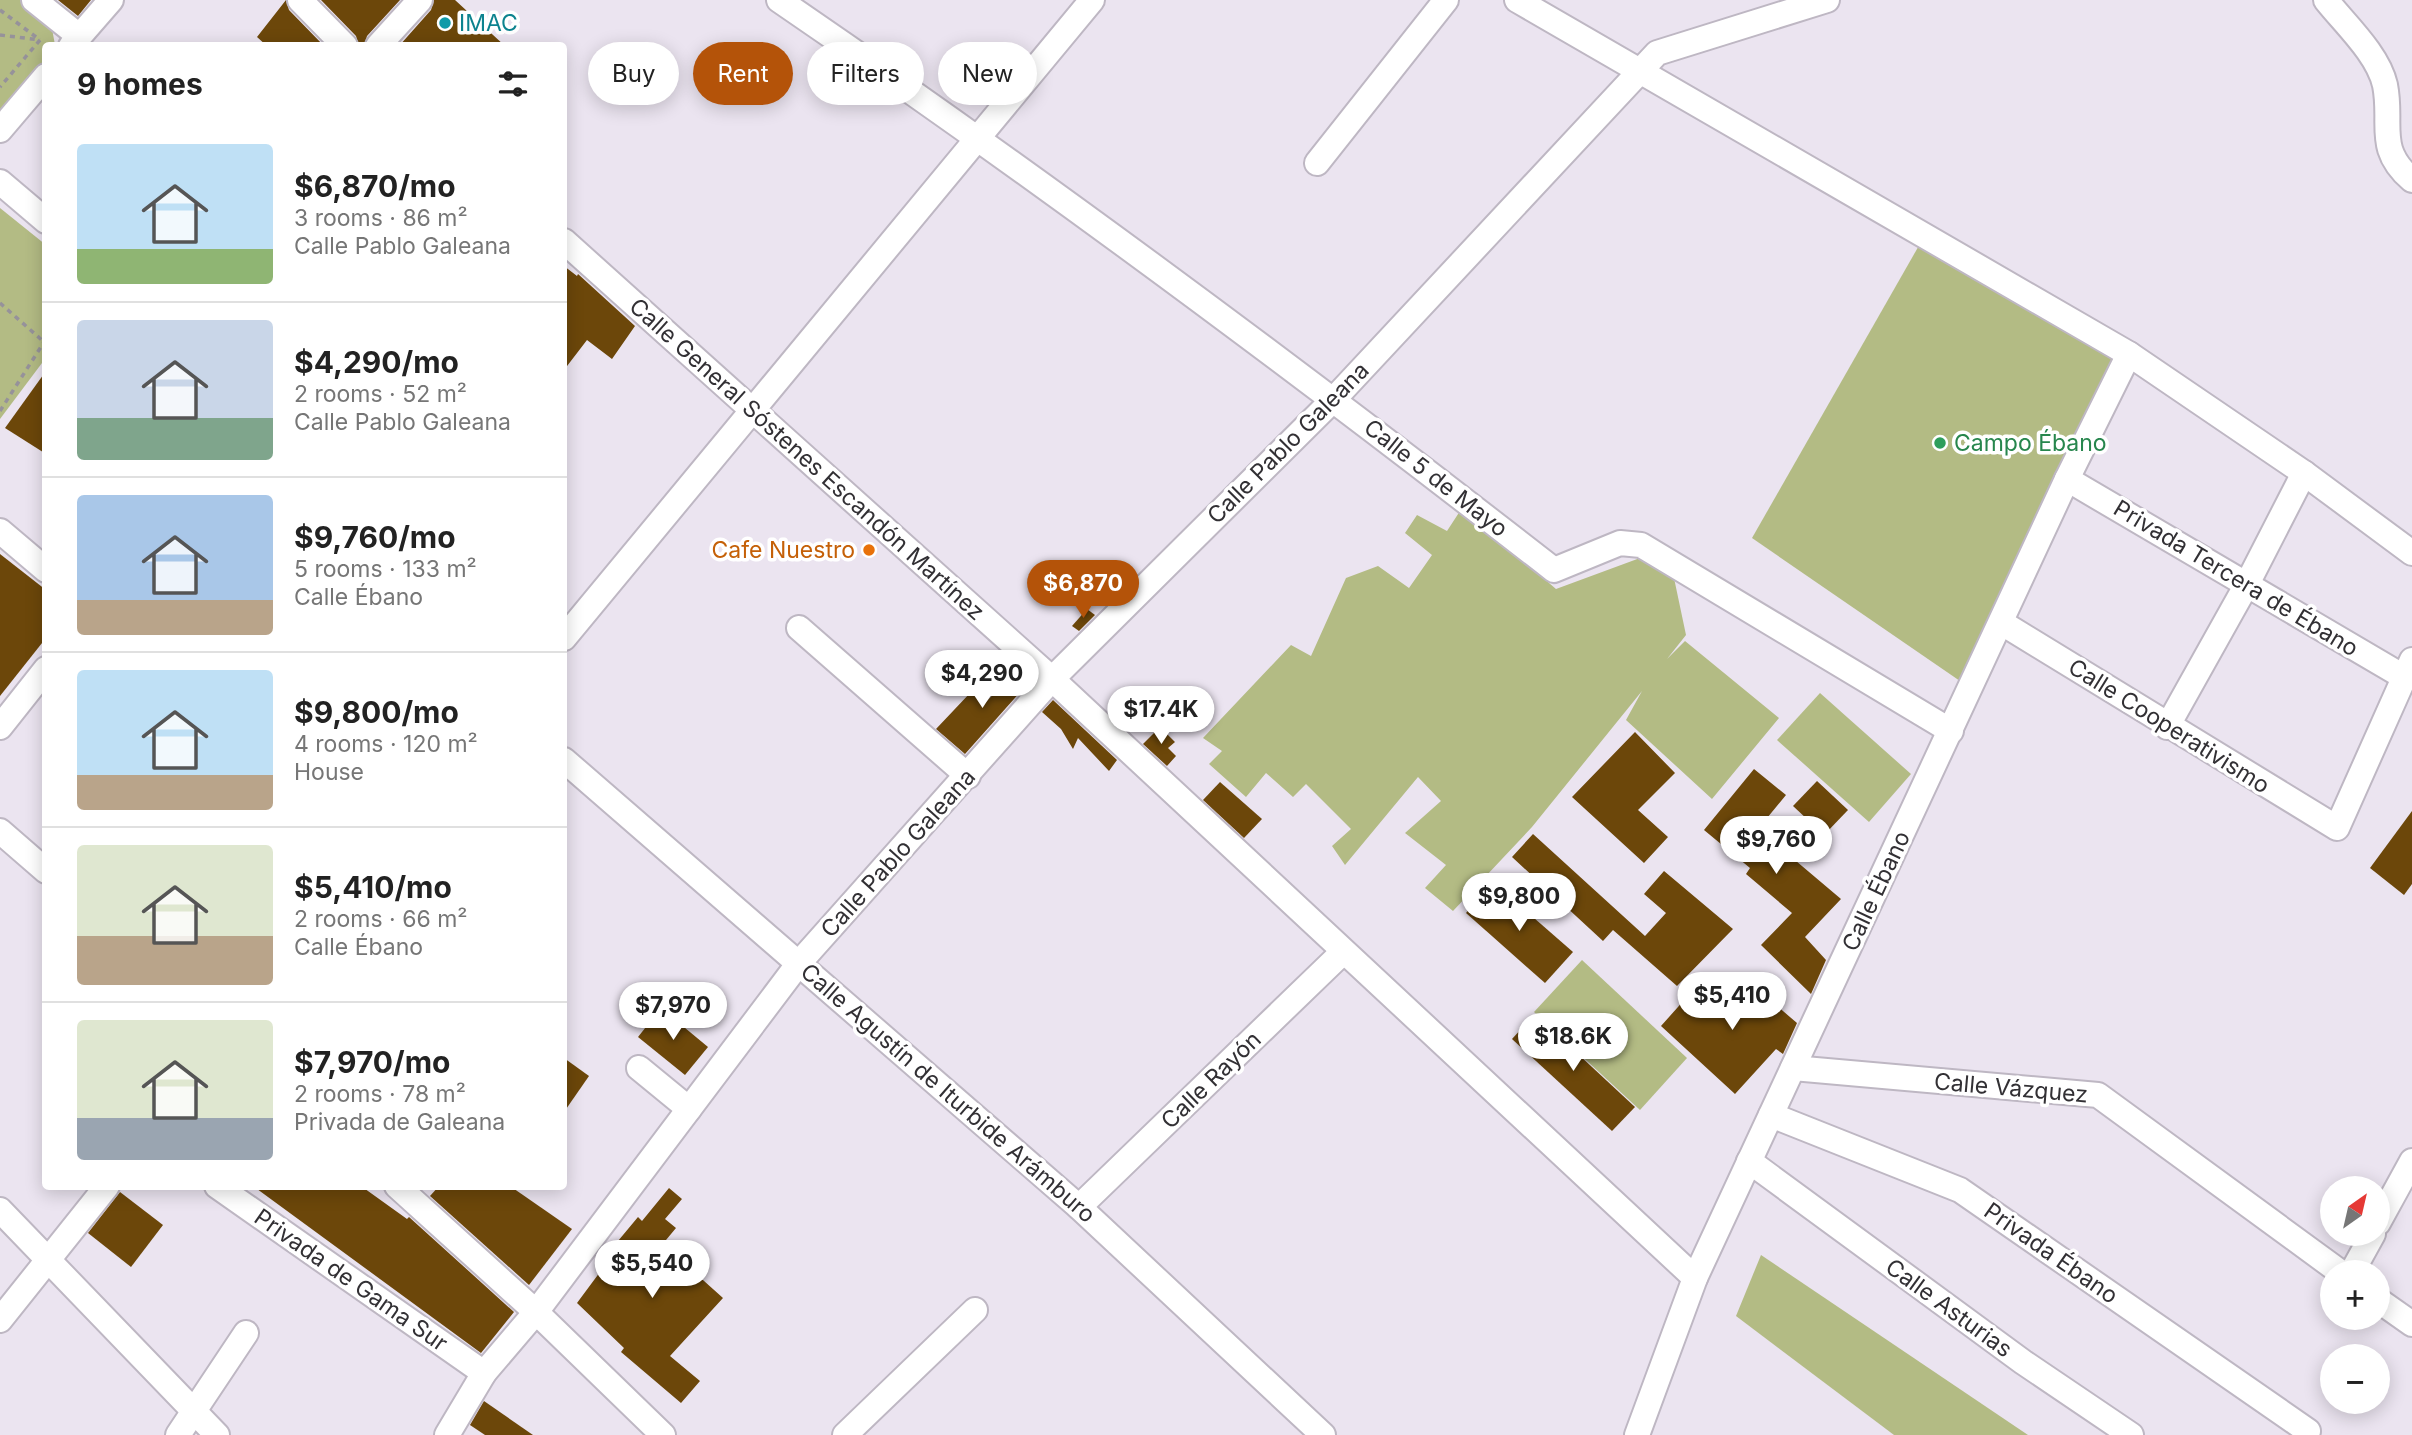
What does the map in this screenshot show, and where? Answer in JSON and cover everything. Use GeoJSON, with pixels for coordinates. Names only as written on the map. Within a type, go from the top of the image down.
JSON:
{"type":"FeatureCollection","features":[{"type":"Feature","properties":{"kind":"street"},"geometry":{"type":"LineString","coordinates":[[34,0],[75,41],[111,0]]}},
{"type":"Feature","properties":{"kind":"street"},"geometry":{"type":"LineString","coordinates":[[300,0],[341,42]]}},
{"type":"Feature","properties":{"kind":"street"},"geometry":{"type":"LineString","coordinates":[[382,42],[420,0]]}},
{"type":"Feature","properties":{"kind":"street","name":"Calle 5 de Mayo"},"geometry":{"type":"LineString","coordinates":[[779,0],[977,135],[1334,399],[1554,570],[1620,543],[1641,545],[1951,730]]}},
{"type":"Feature","properties":{"kind":"street"},"geometry":{"type":"LineString","coordinates":[[567,634],[752,407],[1091,0]]}},
{"type":"Feature","properties":{"kind":"street"},"geometry":{"type":"LineString","coordinates":[[1317,163],[1446,0]]}},
{"type":"Feature","properties":{"kind":"street"},"geometry":{"type":"LineString","coordinates":[[1517,0],[2129,354],[2304,473],[2412,553]]}},
{"type":"Feature","properties":{"kind":"street","name":"Calle Pablo Galeana"},"geometry":{"type":"LineString","coordinates":[[447,1435],[484,1373],[536,1312],[799,962],[1052,679],[1334,399],[1657,53],[1827,0]]}},
{"type":"Feature","properties":{"kind":"street"},"geometry":{"type":"LineString","coordinates":[[2326,0],[2375,63],[2385,85],[2389,148],[2404,173],[2412,198]]}},
{"type":"Feature","properties":{"kind":"street"},"geometry":{"type":"LineString","coordinates":[[0,130],[42,81]]}},
{"type":"Feature","properties":{"kind":"street"},"geometry":{"type":"LineString","coordinates":[[0,182],[42,218]]}},
{"type":"Feature","properties":{"kind":"street","name":"Calle General Sóstenes Escandón Martínez"},"geometry":{"type":"LineString","coordinates":[[567,244],[1052,679],[1695,1278]]}},
{"type":"Feature","properties":{"kind":"street","name":"Calle Ébano"},"geometry":{"type":"LineString","coordinates":[[1637,1435],[1695,1278],[2067,479],[2129,354]]}},
{"type":"Feature","properties":{"kind":"street"},"geometry":{"type":"LineString","coordinates":[[2167,727],[2247,584],[2304,473]]}},
{"type":"Feature","properties":{"kind":"street","name":"Privada Tercera de Ébano"},"geometry":{"type":"LineString","coordinates":[[2067,479],[2247,584],[2408,669]]}},
{"type":"Feature","properties":{"kind":"street"},"geometry":{"type":"LineString","coordinates":[[0,531],[42,567]]}},
{"type":"Feature","properties":{"kind":"street","name":"Calle Cooperativismo"},"geometry":{"type":"LineString","coordinates":[[2002,623],[2167,727],[2337,828],[2408,669]]}},
{"type":"Feature","properties":{"kind":"street"},"geometry":{"type":"LineString","coordinates":[[799,628],[968,776]]}},
{"type":"Feature","properties":{"kind":"street"},"geometry":{"type":"LineString","coordinates":[[0,727],[42,674]]}},
{"type":"Feature","properties":{"kind":"street","name":"Calle Agustín de Iturbide Arámburo"},"geometry":{"type":"LineString","coordinates":[[567,763],[1079,1207],[1323,1435]]}},
{"type":"Feature","properties":{"kind":"street"},"geometry":{"type":"LineString","coordinates":[[0,831],[42,868]]}},
{"type":"Feature","properties":{"kind":"street","name":"Calle Rayón"},"geometry":{"type":"LineString","coordinates":[[1079,1207],[1343,952]]}},
{"type":"Feature","properties":{"kind":"street"},"geometry":{"type":"LineString","coordinates":[[639,1068],[689,1109]]}},
{"type":"Feature","properties":{"kind":"street","name":"Calle Vázquez"},"geometry":{"type":"LineString","coordinates":[[1793,1068],[2098,1095],[2324,1260]]}},
{"type":"Feature","properties":{"kind":"street","name":"Privada Ébano"},"geometry":{"type":"LineString","coordinates":[[1771,1115],[1960,1190],[2308,1431]]}},
{"type":"Feature","properties":{"kind":"street","name":"Calle Asturias"},"geometry":{"type":"LineString","coordinates":[[1749,1161],[2023,1362],[2131,1435]]}},
{"type":"Feature","properties":{"kind":"street"},"geometry":{"type":"LineString","coordinates":[[2390,1201],[2412,1161]]}},
{"type":"Feature","properties":{"kind":"street"},"geometry":{"type":"LineString","coordinates":[[0,1320],[104,1190]]}},
{"type":"Feature","properties":{"kind":"street","name":"Privada de Gama Sur"},"geometry":{"type":"LineString","coordinates":[[223,1190],[484,1373]]}},
{"type":"Feature","properties":{"kind":"street"},"geometry":{"type":"LineString","coordinates":[[401,1190],[536,1312],[663,1435]]}},
{"type":"Feature","properties":{"kind":"street"},"geometry":{"type":"LineString","coordinates":[[0,1210],[217,1435]]}},
{"type":"Feature","properties":{"kind":"street"},"geometry":{"type":"LineString","coordinates":[[2390,1308],[2412,1324]]}},
{"type":"Feature","properties":{"kind":"street"},"geometry":{"type":"LineString","coordinates":[[845,1435],[975,1310]]}},
{"type":"Feature","properties":{"kind":"street"},"geometry":{"type":"LineString","coordinates":[[178,1435],[246,1333]]}},
{"type":"Feature","properties":{"kind":"path"},"geometry":{"type":"LineString","coordinates":[[0,10],[40,40]]}},
{"type":"Feature","properties":{"kind":"path"},"geometry":{"type":"LineString","coordinates":[[0,35],[40,40]]}},
{"type":"Feature","properties":{"kind":"path"},"geometry":{"type":"LineString","coordinates":[[0,87],[40,40]]}},
{"type":"Feature","properties":{"kind":"path"},"geometry":{"type":"LineString","coordinates":[[0,303],[42,338]]}},
{"type":"Feature","properties":{"kind":"path"},"geometry":{"type":"LineString","coordinates":[[0,411],[42,345]]}},
{"type":"Feature","properties":{"kind":"green space"},"geometry":{"type":"Polygon","coordinates":[[[0,0],[21,0],[51,23],[54,42],[42,42],[42,65],[0,114],[0,0]]]}},
{"type":"Feature","properties":{"kind":"green space"},"geometry":{"type":"Polygon","coordinates":[[[0,208],[42,242],[42,363],[0,419],[0,208]]]}},
{"type":"Feature","properties":{"kind":"green space","name":"Campo Ébano"},"geometry":{"type":"Polygon","coordinates":[[[1925,235],[2120,348],[1960,681],[1752,538],[1925,235]]]}},
{"type":"Feature","properties":{"kind":"green space"},"geometry":{"type":"Polygon","coordinates":[[[1462,508],[1556,589],[1640,558],[1674,578],[1686,635],[1667,659],[1685,641],[1779,718],[1712,799],[1626,720],[1642,691],[1532,827],[1453,911],[1425,888],[1446,865],[1405,833],[1441,801],[1418,777],[1345,865],[1332,846],[1351,829],[1306,784],[1293,797],[1266,773],[1246,797],[1209,764],[1222,751],[1203,738],[1291,645],[1311,656],[1346,578],[1378,566],[1409,588],[1432,555],[1405,533],[1417,515],[1447,531],[1462,508]]]}},
{"type":"Feature","properties":{"kind":"green space"},"geometry":{"type":"Polygon","coordinates":[[[1820,693],[1911,774],[1869,822],[1777,740],[1820,693]]]}},
{"type":"Feature","properties":{"kind":"green space"},"geometry":{"type":"Polygon","coordinates":[[[1582,960],[1687,1058],[1640,1110],[1534,1012],[1582,960]]]}},
{"type":"Feature","properties":{"kind":"green space"},"geometry":{"type":"Polygon","coordinates":[[[1761,1255],[2028,1435],[1894,1435],[1736,1316],[1761,1255]]]}},
{"type":"Feature","properties":{"kind":"building"},"geometry":{"type":"Polygon","coordinates":[[[58,0],[91,0],[78,16],[58,0]]]}},
{"type":"Feature","properties":{"kind":"building"},"geometry":{"type":"Polygon","coordinates":[[[286,0],[289,10],[320,42],[263,42],[257,37],[286,0]]]}},
{"type":"Feature","properties":{"kind":"building"},"geometry":{"type":"Polygon","coordinates":[[[321,0],[400,0],[367,36],[365,42],[358,42],[356,36],[321,0]]]}},
{"type":"Feature","properties":{"kind":"building","name":"IMAC"},"geometry":{"type":"Polygon","coordinates":[[[434,0],[455,0],[501,42],[403,42],[431,10],[434,0]]]}},
{"type":"Feature","properties":{"kind":"building"},"geometry":{"type":"Polygon","coordinates":[[[567,268],[577,276],[578,274],[635,326],[612,359],[587,340],[567,366],[567,268]]]}},
{"type":"Feature","properties":{"kind":"building"},"geometry":{"type":"Polygon","coordinates":[[[42,377],[42,451],[5,428],[42,377]]]}},
{"type":"Feature","properties":{"kind":"building"},"geometry":{"type":"Polygon","coordinates":[[[0,554],[42,587],[42,643],[0,696],[0,554]]]}},
{"type":"Feature","properties":{"kind":"building"},"geometry":{"type":"Polygon","coordinates":[[[1087,609],[1095,615],[1079,631],[1072,626],[1087,609]]]}},
{"type":"Feature","properties":{"kind":"building"},"geometry":{"type":"Polygon","coordinates":[[[1009,661],[1031,680],[965,754],[936,729],[971,692],[984,704],[1005,682],[996,674],[1009,661]]]}},
{"type":"Feature","properties":{"kind":"building"},"geometry":{"type":"Polygon","coordinates":[[[1053,700],[1117,760],[1109,771],[1078,738],[1073,749],[1061,729],[1042,712],[1053,700]]]}},
{"type":"Feature","properties":{"kind":"building"},"geometry":{"type":"Polygon","coordinates":[[[1160,727],[1175,742],[1168,748],[1176,756],[1167,766],[1143,744],[1160,727]]]}},
{"type":"Feature","properties":{"kind":"building"},"geometry":{"type":"Polygon","coordinates":[[[1635,732],[1675,773],[1638,810],[1668,837],[1644,863],[1572,797],[1635,732]]]}},
{"type":"Feature","properties":{"kind":"building"},"geometry":{"type":"Polygon","coordinates":[[[1754,769],[1786,795],[1758,829],[1841,899],[1805,937],[1826,960],[1811,994],[1761,945],[1792,913],[1746,874],[1750,868],[1704,830],[1754,769]]]}},
{"type":"Feature","properties":{"kind":"building"},"geometry":{"type":"Polygon","coordinates":[[[1817,781],[1848,810],[1824,835],[1793,806],[1817,781]]]}},
{"type":"Feature","properties":{"kind":"building"},"geometry":{"type":"Polygon","coordinates":[[[1220,782],[1262,819],[1244,838],[1203,800],[1220,782]]]}},
{"type":"Feature","properties":{"kind":"building"},"geometry":{"type":"Polygon","coordinates":[[[2412,811],[2412,884],[2404,895],[2370,868],[2412,811]]]}},
{"type":"Feature","properties":{"kind":"building"},"geometry":{"type":"Polygon","coordinates":[[[1533,834],[1645,936],[1666,913],[1644,894],[1664,871],[1733,929],[1677,986],[1613,930],[1603,941],[1512,857],[1533,834]]]}},
{"type":"Feature","properties":{"kind":"building"},"geometry":{"type":"Polygon","coordinates":[[[1493,882],[1573,952],[1545,983],[1466,913],[1493,882]]]}},
{"type":"Feature","properties":{"kind":"building"},"geometry":{"type":"Polygon","coordinates":[[[1737,972],[1797,1023],[1783,1054],[1776,1049],[1735,1094],[1661,1026],[1686,998],[1702,1013],[1737,972]]]}},
{"type":"Feature","properties":{"kind":"building"},"geometry":{"type":"Polygon","coordinates":[[[661,1008],[708,1047],[685,1075],[638,1037],[661,1008]]]}},
{"type":"Feature","properties":{"kind":"building"},"geometry":{"type":"Polygon","coordinates":[[[1535,1014],[1635,1107],[1612,1131],[1512,1039],[1535,1014]]]}},
{"type":"Feature","properties":{"kind":"building"},"geometry":{"type":"Polygon","coordinates":[[[567,1060],[589,1076],[567,1108],[567,1060]]]}},
{"type":"Feature","properties":{"kind":"building"},"geometry":{"type":"Polygon","coordinates":[[[669,1188],[682,1199],[665,1219],[676,1228],[666,1240],[668,1242],[665,1246],[723,1298],[670,1356],[700,1381],[681,1403],[621,1352],[624,1348],[577,1303],[600,1272],[605,1276],[629,1250],[618,1241],[638,1217],[642,1221],[669,1188]]]}},
{"type":"Feature","properties":{"kind":"building"},"geometry":{"type":"Polygon","coordinates":[[[258,1190],[367,1190],[407,1219],[409,1217],[514,1312],[481,1353],[258,1190]]]}},
{"type":"Feature","properties":{"kind":"building"},"geometry":{"type":"Polygon","coordinates":[[[435,1190],[516,1190],[572,1229],[529,1285],[430,1196],[435,1190]]]}},
{"type":"Feature","properties":{"kind":"building"},"geometry":{"type":"Polygon","coordinates":[[[120,1192],[163,1225],[131,1267],[88,1233],[120,1192]]]}},
{"type":"Feature","properties":{"kind":"building"},"geometry":{"type":"Polygon","coordinates":[[[484,1401],[533,1435],[485,1435],[470,1425],[484,1401]]]}},
{"type":"Feature","properties":{"kind":"place","name":"IMAC"},"geometry":{"type":"Point","coordinates":[445,23]}},
{"type":"Feature","properties":{"kind":"place","name":"Campo Ébano"},"geometry":{"type":"Point","coordinates":[1940,443]}},
{"type":"Feature","properties":{"kind":"place","name":"Cafe Nuestro"},"geometry":{"type":"Point","coordinates":[869,550]}}]}
